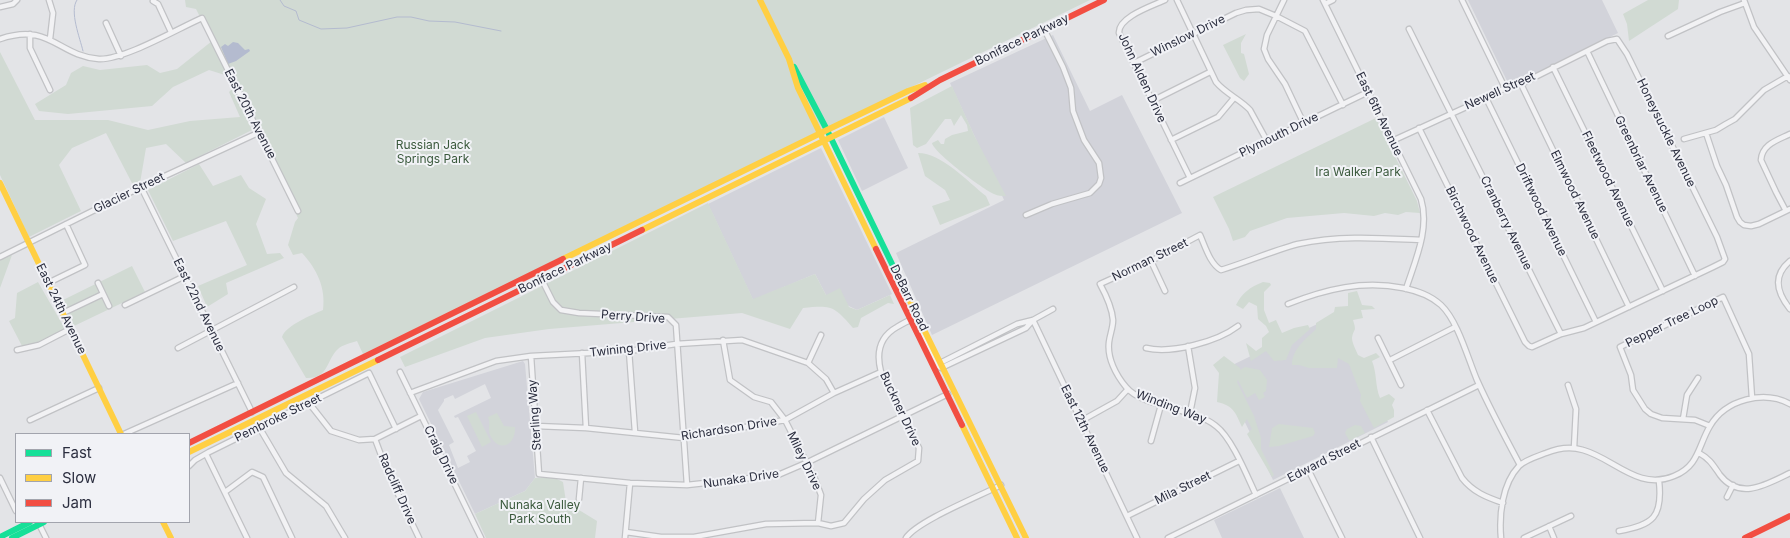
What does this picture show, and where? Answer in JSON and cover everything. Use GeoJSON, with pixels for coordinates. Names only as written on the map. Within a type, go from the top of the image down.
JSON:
{"type":"FeatureCollection","features":[{"type":"Feature","properties":{"kind":"main road","name":"DeBarr Road"},"geometry":{"type":"LineString","coordinates":[[760,0],[788,59],[798,88],[820,133],[828,139],[913,306],[940,365],[1026,538]]}},
{"type":"Feature","properties":{"kind":"main road","name":"Boniface Parkway"},"geometry":{"type":"LineString","coordinates":[[190,452],[909,99],[940,80],[1104,0]]}},
{"type":"Feature","properties":{"kind":"main road","name":"DeBarr Road"},"geometry":{"type":"LineString","coordinates":[[788,59],[799,74],[827,130],[828,139],[885,266],[1017,538]]}},
{"type":"Feature","properties":{"kind":"main road","name":"Boniface Parkway"},"geometry":{"type":"LineString","coordinates":[[190,443],[820,133],[908,91],[940,80]]}},
{"type":"Feature","properties":{"kind":"main road","name":"East 24th Avenue"},"geometry":{"type":"LineString","coordinates":[[0,183],[122,433]]}},
{"type":"Feature","properties":{"kind":"main road"},"geometry":{"type":"LineString","coordinates":[[885,266],[892,272],[904,299],[913,306]]}},
{"type":"Feature","properties":{"kind":"main road"},"geometry":{"type":"LineString","coordinates":[[1745,538],[1790,516]]}},
{"type":"Feature","properties":{"kind":"main road"},"geometry":{"type":"LineString","coordinates":[[12,538],[42,523]]}},
{"type":"Feature","properties":{"kind":"main road"},"geometry":{"type":"LineString","coordinates":[[164,523],[171,538]]}},
{"type":"Feature","properties":{"kind":"main road"},"geometry":{"type":"LineString","coordinates":[[0,537],[22,524]]}},
{"type":"Feature","properties":{"kind":"street"},"geometry":{"type":"LineString","coordinates":[[0,7],[13,4],[17,0]]}},
{"type":"Feature","properties":{"kind":"street"},"geometry":{"type":"LineString","coordinates":[[49,0],[53,14],[50,39]]}},
{"type":"Feature","properties":{"kind":"street","name":"John Alden Drive"},"geometry":{"type":"LineString","coordinates":[[1165,0],[1139,12],[1120,24],[1119,33],[1190,178]]}},
{"type":"Feature","properties":{"kind":"street"},"geometry":{"type":"LineString","coordinates":[[1177,0],[1210,72],[1220,87],[1246,105],[1267,141]]}},
{"type":"Feature","properties":{"kind":"street"},"geometry":{"type":"LineString","coordinates":[[1284,0],[1267,35],[1264,49],[1268,59],[1285,84],[1304,124]]}},
{"type":"Feature","properties":{"kind":"street"},"geometry":{"type":"LineString","coordinates":[[1324,2],[1333,0]]}},
{"type":"Feature","properties":{"kind":"street"},"geometry":{"type":"LineString","coordinates":[[1462,0],[1505,88]]}},
{"type":"Feature","properties":{"kind":"street"},"geometry":{"type":"LineString","coordinates":[[0,39],[11,35],[30,34],[50,39],[80,55],[96,59],[121,56],[171,32],[158,4],[153,1]]}},
{"type":"Feature","properties":{"kind":"street","name":"East 6th Avenue"},"geometry":{"type":"LineString","coordinates":[[1324,2],[1423,206],[1424,226],[1406,289]]}},
{"type":"Feature","properties":{"kind":"street"},"geometry":{"type":"LineString","coordinates":[[1668,36],[1745,2],[1754,27],[1789,78],[1764,90],[1731,122],[1716,130],[1684,139]]}},
{"type":"Feature","properties":{"kind":"street","name":"Winslow Drive"},"geometry":{"type":"LineString","coordinates":[[1134,63],[1246,10],[1259,9],[1305,31],[1343,105]]}},
{"type":"Feature","properties":{"kind":"street","name":"East 20th Avenue"},"geometry":{"type":"LineString","coordinates":[[171,32],[202,18],[298,211]]}},
{"type":"Feature","properties":{"kind":"street"},"geometry":{"type":"LineString","coordinates":[[106,23],[121,56]]}},
{"type":"Feature","properties":{"kind":"street"},"geometry":{"type":"LineString","coordinates":[[1026,215],[1052,204],[1090,193],[1099,184],[1101,178],[1099,163],[1084,140],[1074,111],[1071,88],[1063,67],[1044,29]]}},
{"type":"Feature","properties":{"kind":"street","name":"Cranberry Avenue"},"geometry":{"type":"LineString","coordinates":[[1409,29],[1561,334]]}},
{"type":"Feature","properties":{"kind":"street"},"geometry":{"type":"LineString","coordinates":[[30,34],[30,48],[50,90]]}},
{"type":"Feature","properties":{"kind":"street","name":"Honeysuckle Avenue"},"geometry":{"type":"LineString","coordinates":[[1608,41],[1617,39],[1625,49],[1717,237],[1724,256],[1723,262],[1695,276]]}},
{"type":"Feature","properties":{"kind":"street","name":"Newell Street"},"geometry":{"type":"LineString","coordinates":[[1392,141],[1505,88],[1521,84],[1608,41]]}},
{"type":"Feature","properties":{"kind":"street","name":"Greenbriar Avenue"},"geometry":{"type":"LineString","coordinates":[[1586,51],[1695,276]]}},
{"type":"Feature","properties":{"kind":"street","name":"Fleetwood Avenue"},"geometry":{"type":"LineString","coordinates":[[1553,67],[1663,292]]}},
{"type":"Feature","properties":{"kind":"street"},"geometry":{"type":"LineString","coordinates":[[1152,101],[1210,72]]}},
{"type":"Feature","properties":{"kind":"street","name":"Elmwood Avenue"},"geometry":{"type":"LineString","coordinates":[[1521,84],[1629,307]]}},
{"type":"Feature","properties":{"kind":"street","name":"Plymouth Drive"},"geometry":{"type":"LineString","coordinates":[[1180,183],[1368,92]]}},
{"type":"Feature","properties":{"kind":"street"},"geometry":{"type":"LineString","coordinates":[[1170,140],[1218,117],[1234,98]]}},
{"type":"Feature","properties":{"kind":"street","name":"Driftwood Avenue"},"geometry":{"type":"LineString","coordinates":[[1486,98],[1596,322]]}},
{"type":"Feature","properties":{"kind":"street","name":"Birchwood Avenue"},"geometry":{"type":"LineString","coordinates":[[1419,128],[1525,342],[1532,347],[1561,334]]}},
{"type":"Feature","properties":{"kind":"street","name":"Glacier Street"},"geometry":{"type":"LineString","coordinates":[[0,257],[141,187],[260,132]]}},
{"type":"Feature","properties":{"kind":"street"},"geometry":{"type":"LineString","coordinates":[[1706,133],[1737,217],[1744,225],[1751,226],[1788,210],[1776,192],[1761,160],[1761,154],[1769,144],[1790,134]]}},
{"type":"Feature","properties":{"kind":"street","name":"East 22nd Avenue"},"geometry":{"type":"LineString","coordinates":[[141,187],[252,412]]}},
{"type":"Feature","properties":{"kind":"street"},"geometry":{"type":"LineString","coordinates":[[48,283],[85,265],[66,224]]}},
{"type":"Feature","properties":{"kind":"street","name":"Norman Street"},"geometry":{"type":"LineString","coordinates":[[1100,284],[1200,235],[1213,262],[1221,270],[1280,249],[1317,241],[1365,237],[1421,240]]}},
{"type":"Feature","properties":{"kind":"street"},"geometry":{"type":"LineString","coordinates":[[1150,261],[1165,291]]}},
{"type":"Feature","properties":{"kind":"street"},"geometry":{"type":"LineString","coordinates":[[1790,261],[1779,277],[1778,288],[1782,298],[1790,308]]}},
{"type":"Feature","properties":{"kind":"street","name":"Perry Drive"},"geometry":{"type":"LineString","coordinates":[[538,272],[553,302],[561,310],[579,313],[668,317],[676,325],[687,486]]}},
{"type":"Feature","properties":{"kind":"street"},"geometry":{"type":"LineString","coordinates":[[125,305],[185,276]]}},
{"type":"Feature","properties":{"kind":"street"},"geometry":{"type":"LineString","coordinates":[[1561,334],[1584,328],[1695,276]]}},
{"type":"Feature","properties":{"kind":"street"},"geometry":{"type":"LineString","coordinates":[[98,283],[109,306]]}},
{"type":"Feature","properties":{"kind":"street","name":"Winding Way"},"geometry":{"type":"LineString","coordinates":[[1100,284],[1113,317],[1113,327],[1109,342],[1111,360],[1115,371],[1128,389],[1138,396],[1208,420],[1223,432],[1256,495]]}},
{"type":"Feature","properties":{"kind":"street"},"geometry":{"type":"LineString","coordinates":[[1288,304],[1323,291],[1356,285],[1385,285],[1428,295],[1436,300],[1448,313],[1479,385],[1520,465]]}},
{"type":"Feature","properties":{"kind":"street"},"geometry":{"type":"LineString","coordinates":[[178,348],[294,287]]}},
{"type":"Feature","properties":{"kind":"street"},"geometry":{"type":"LineString","coordinates":[[63,313],[103,294]]}},
{"type":"Feature","properties":{"kind":"street","name":"Pepper Tree Loop"},"geometry":{"type":"LineString","coordinates":[[1710,426],[1695,420],[1662,418],[1651,414],[1645,409],[1633,390],[1631,375],[1620,347],[1722,297],[1749,354],[1752,398]]}},
{"type":"Feature","properties":{"kind":"street"},"geometry":{"type":"LineString","coordinates":[[940,365],[1026,328],[1033,320],[1053,309]]}},
{"type":"Feature","properties":{"kind":"street"},"geometry":{"type":"LineString","coordinates":[[911,320],[922,334],[940,365],[940,379]]}},
{"type":"Feature","properties":{"kind":"street","name":"Buckner Drive"},"geometry":{"type":"LineString","coordinates":[[818,523],[831,526],[844,523],[864,499],[885,480],[918,461],[919,448],[881,372],[878,359],[880,345],[889,331],[911,320]]}},
{"type":"Feature","properties":{"kind":"street","name":"East 12th Avenue"},"geometry":{"type":"LineString","coordinates":[[1033,320],[1137,538]]}},
{"type":"Feature","properties":{"kind":"street"},"geometry":{"type":"LineString","coordinates":[[1146,348],[1164,350],[1188,346],[1212,340],[1238,326]]}},
{"type":"Feature","properties":{"kind":"street"},"geometry":{"type":"LineString","coordinates":[[1390,360],[1454,327]]}},
{"type":"Feature","properties":{"kind":"street"},"geometry":{"type":"LineString","coordinates":[[17,350],[39,345],[70,329]]}},
{"type":"Feature","properties":{"kind":"street"},"geometry":{"type":"LineString","coordinates":[[808,363],[821,335]]}},
{"type":"Feature","properties":{"kind":"street"},"geometry":{"type":"LineString","coordinates":[[1378,338],[1402,385]]}},
{"type":"Feature","properties":{"kind":"street","name":"Miley Drive"},"geometry":{"type":"LineString","coordinates":[[723,340],[730,380],[754,397],[771,402],[785,420],[821,495],[818,523]]}},
{"type":"Feature","properties":{"kind":"street","name":"Twining Drive"},"geometry":{"type":"LineString","coordinates":[[410,393],[496,361],[531,356],[629,351],[676,344],[742,340],[808,363],[826,378],[834,393]]}},
{"type":"Feature","properties":{"kind":"street"},"geometry":{"type":"LineString","coordinates":[[1188,346],[1195,388],[1190,413]]}},
{"type":"Feature","properties":{"kind":"street"},"geometry":{"type":"LineString","coordinates":[[629,351],[635,432]]}},
{"type":"Feature","properties":{"kind":"street"},"geometry":{"type":"LineString","coordinates":[[582,353],[586,428]]}},
{"type":"Feature","properties":{"kind":"street","name":"Sterling Way"},"geometry":{"type":"LineString","coordinates":[[531,356],[539,474]]}},
{"type":"Feature","properties":{"kind":"street","name":"Craig Drive"},"geometry":{"type":"LineString","coordinates":[[400,372],[481,538]]}},
{"type":"Feature","properties":{"kind":"street","name":"Richardson Drive"},"geometry":{"type":"LineString","coordinates":[[536,426],[586,428],[684,438],[785,420],[834,393],[881,372]]}},
{"type":"Feature","properties":{"kind":"street","name":"Pembroke Street"},"geometry":{"type":"LineString","coordinates":[[190,465],[206,454],[369,373],[396,429]]}},
{"type":"Feature","properties":{"kind":"street"},"geometry":{"type":"LineString","coordinates":[[1683,419],[1687,395],[1698,378]]}},
{"type":"Feature","properties":{"kind":"street"},"geometry":{"type":"LineString","coordinates":[[125,433],[238,383]]}},
{"type":"Feature","properties":{"kind":"street","name":"Edward Street"},"geometry":{"type":"LineString","coordinates":[[1169,538],[1479,385]]}},
{"type":"Feature","properties":{"kind":"street"},"geometry":{"type":"LineString","coordinates":[[1568,385],[1576,409],[1574,448]]}},
{"type":"Feature","properties":{"kind":"street"},"geometry":{"type":"LineString","coordinates":[[30,420],[99,388]]}},
{"type":"Feature","properties":{"kind":"street"},"geometry":{"type":"LineString","coordinates":[[1081,421],[1117,401],[1128,389]]}},
{"type":"Feature","properties":{"kind":"street","name":"Nunaka Drive"},"geometry":{"type":"LineString","coordinates":[[539,474],[630,483],[687,486],[778,475],[954,391]]}},
{"type":"Feature","properties":{"kind":"street"},"geometry":{"type":"LineString","coordinates":[[1501,538],[1500,527],[1503,503],[1510,479],[1520,465],[1552,450],[1574,448],[1586,451],[1636,476],[1659,481],[1680,474],[1693,462],[1716,417],[1732,406],[1752,398],[1775,398],[1790,404]]}},
{"type":"Feature","properties":{"kind":"street"},"geometry":{"type":"LineString","coordinates":[[308,403],[331,431],[358,440],[375,439],[421,416]]}},
{"type":"Feature","properties":{"kind":"street"},"geometry":{"type":"LineString","coordinates":[[1151,441],[1162,405]]}},
{"type":"Feature","properties":{"kind":"street"},"geometry":{"type":"LineString","coordinates":[[1427,410],[1468,486],[1476,492],[1503,503]]}},
{"type":"Feature","properties":{"kind":"street"},"geometry":{"type":"LineString","coordinates":[[247,424],[252,412]]}},
{"type":"Feature","properties":{"kind":"street"},"geometry":{"type":"LineString","coordinates":[[259,427],[286,472],[326,506],[345,538]]}},
{"type":"Feature","properties":{"kind":"street"},"geometry":{"type":"LineString","coordinates":[[1371,437],[1420,538]]}},
{"type":"Feature","properties":{"kind":"street","name":"Radcliff Drive"},"geometry":{"type":"LineString","coordinates":[[375,439],[387,471],[420,538]]}},
{"type":"Feature","properties":{"kind":"street"},"geometry":{"type":"LineString","coordinates":[[1699,453],[1708,458],[1720,475],[1733,485],[1746,489],[1754,489],[1790,473]]}},
{"type":"Feature","properties":{"kind":"street"},"geometry":{"type":"LineString","coordinates":[[206,454],[247,538]]}},
{"type":"Feature","properties":{"kind":"street","name":"Mila Street"},"geometry":{"type":"LineString","coordinates":[[1127,516],[1239,461]]}},
{"type":"Feature","properties":{"kind":"street"},"geometry":{"type":"LineString","coordinates":[[1308,469],[1342,538]]}},
{"type":"Feature","properties":{"kind":"street"},"geometry":{"type":"LineString","coordinates":[[225,492],[252,472],[263,476],[292,538]]}},
{"type":"Feature","properties":{"kind":"street"},"geometry":{"type":"LineString","coordinates":[[0,478],[15,509]]}},
{"type":"Feature","properties":{"kind":"street"},"geometry":{"type":"LineString","coordinates":[[579,499],[581,478]]}},
{"type":"Feature","properties":{"kind":"street"},"geometry":{"type":"LineString","coordinates":[[1619,531],[1639,526],[1655,516],[1660,506],[1659,481]]}},
{"type":"Feature","properties":{"kind":"street"},"geometry":{"type":"LineString","coordinates":[[625,538],[630,483]]}},
{"type":"Feature","properties":{"kind":"street"},"geometry":{"type":"LineString","coordinates":[[906,538],[923,524],[1001,485]]}},
{"type":"Feature","properties":{"kind":"street"},"geometry":{"type":"LineString","coordinates":[[1727,497],[1733,485]]}},
{"type":"Feature","properties":{"kind":"street"},"geometry":{"type":"LineString","coordinates":[[1524,538],[1571,516]]}},
{"type":"Feature","properties":{"kind":"street"},"geometry":{"type":"LineString","coordinates":[[42,523],[46,538]]}},
{"type":"Feature","properties":{"kind":"street"},"geometry":{"type":"LineString","coordinates":[[626,532],[660,537],[694,537],[766,524],[818,523]]}},
{"type":"Feature","properties":{"kind":"street"},"geometry":{"type":"LineString","coordinates":[[1549,526],[1554,538]]}},
{"type":"Feature","properties":{"kind":"shaded area"},"geometry":{"type":"Polygon","coordinates":[[[1468,0],[1602,0],[1618,33],[1514,84],[1508,83],[1468,0]]]}},
{"type":"Feature","properties":{"kind":"shaded area"},"geometry":{"type":"Polygon","coordinates":[[[1053,35],[1090,111],[1122,95],[1182,213],[932,335],[896,253],[1004,200],[950,83],[1053,35]]]}},
{"type":"Feature","properties":{"kind":"shaded area"},"geometry":{"type":"Polygon","coordinates":[[[884,117],[908,168],[862,191],[838,140],[884,117]]]}},
{"type":"Feature","properties":{"kind":"shaded area"},"geometry":{"type":"Polygon","coordinates":[[[821,148],[892,294],[857,310],[826,295],[815,274],[753,300],[708,204],[821,148]]]}},
{"type":"Feature","properties":{"kind":"shaded area"},"geometry":{"type":"Polygon","coordinates":[[[1338,314],[1388,422],[1273,480],[1220,371],[1338,314]]]}},
{"type":"Feature","properties":{"kind":"shaded area"},"geometry":{"type":"Polygon","coordinates":[[[523,361],[525,364],[535,478],[525,491],[475,514],[419,399],[423,392],[523,361]],[[485,384],[455,399],[453,395],[444,399],[438,410],[454,442],[449,445],[458,468],[470,462],[467,456],[476,451],[458,417],[455,418],[454,416],[491,398],[485,384]]]}},
{"type":"Feature","properties":{"kind":"shaded area"},"geometry":{"type":"Polygon","coordinates":[[[1280,488],[1304,538],[1222,538],[1214,520],[1280,488]]]}},
{"type":"Feature","properties":{"kind":"green space","name":"Russian Jack Springs Park"},"geometry":{"type":"Polygon","coordinates":[[[185,0],[1090,0],[363,354],[357,341],[342,346],[334,353],[323,372],[306,378],[282,337],[289,328],[323,310],[322,287],[316,272],[307,259],[302,253],[293,255],[288,245],[298,218],[228,76],[209,70],[173,87],[152,106],[68,114],[39,111],[35,104],[66,85],[71,73],[83,66],[100,70],[147,65],[160,73],[177,69],[212,41],[196,9],[186,7],[185,0]]]}},
{"type":"Feature","properties":{"kind":"green space"},"geometry":{"type":"Polygon","coordinates":[[[1648,0],[1679,0],[1678,9],[1629,41],[1627,24],[1623,14],[1648,0]]]}},
{"type":"Feature","properties":{"kind":"green space"},"geometry":{"type":"Polygon","coordinates":[[[1246,34],[1241,43],[1241,53],[1244,54],[1249,74],[1244,81],[1240,78],[1223,45],[1246,34]]]}},
{"type":"Feature","properties":{"kind":"green space"},"geometry":{"type":"Polygon","coordinates":[[[0,52],[35,120],[108,120],[148,130],[190,121],[240,117],[229,92],[232,89],[252,130],[186,163],[166,144],[146,148],[140,183],[133,185],[106,133],[72,148],[59,165],[81,211],[29,237],[0,175],[0,52]]]}},
{"type":"Feature","properties":{"kind":"green space"},"geometry":{"type":"Polygon","coordinates":[[[952,86],[975,137],[1006,196],[996,195],[980,186],[949,162],[932,143],[938,140],[941,144],[944,144],[945,139],[952,135],[968,131],[961,115],[954,126],[951,119],[945,119],[926,144],[917,148],[913,145],[910,108],[952,86]]]}},
{"type":"Feature","properties":{"kind":"green space","name":"Ira Walker Park"},"geometry":{"type":"Polygon","coordinates":[[[1376,118],[1417,201],[1420,213],[1406,212],[1398,215],[1385,213],[1374,216],[1344,213],[1287,218],[1250,231],[1245,237],[1233,241],[1213,197],[1376,118]]]}},
{"type":"Feature","properties":{"kind":"green space"},"geometry":{"type":"Polygon","coordinates":[[[918,153],[936,158],[954,169],[986,196],[990,205],[940,225],[932,206],[950,200],[945,190],[925,176],[918,153]]]}},
{"type":"Feature","properties":{"kind":"green space"},"geometry":{"type":"Polygon","coordinates":[[[199,164],[213,186],[241,175],[249,188],[266,199],[256,224],[267,254],[280,253],[284,258],[226,283],[228,294],[207,307],[198,286],[247,265],[226,221],[173,241],[148,190],[199,164]]]}},
{"type":"Feature","properties":{"kind":"green space"},"geometry":{"type":"Polygon","coordinates":[[[708,203],[753,299],[815,274],[826,295],[840,288],[849,307],[857,310],[890,295],[894,304],[888,303],[861,318],[858,327],[853,328],[836,311],[827,307],[820,307],[803,308],[790,329],[742,313],[549,329],[485,338],[405,367],[400,357],[708,203]]]}},
{"type":"Feature","properties":{"kind":"green space"},"geometry":{"type":"Polygon","coordinates":[[[12,255],[0,288],[0,260],[12,255]]]}},
{"type":"Feature","properties":{"kind":"green space"},"geometry":{"type":"Polygon","coordinates":[[[132,266],[145,292],[74,326],[61,301],[132,266]]]}},
{"type":"Feature","properties":{"kind":"green space"},"geometry":{"type":"Polygon","coordinates":[[[38,282],[65,329],[30,346],[22,346],[9,321],[15,318],[17,293],[38,282]]]}},
{"type":"Feature","properties":{"kind":"green space"},"geometry":{"type":"Polygon","coordinates":[[[1263,282],[1270,283],[1271,285],[1264,292],[1264,310],[1269,323],[1276,320],[1282,333],[1308,325],[1310,329],[1292,345],[1286,360],[1274,361],[1266,351],[1251,361],[1246,343],[1256,351],[1262,347],[1262,338],[1269,332],[1266,326],[1258,319],[1257,306],[1249,302],[1243,309],[1236,305],[1247,291],[1263,282]]]}},
{"type":"Feature","properties":{"kind":"green space"},"geometry":{"type":"Polygon","coordinates":[[[1357,291],[1362,305],[1372,306],[1375,309],[1361,310],[1363,318],[1353,320],[1355,329],[1352,338],[1353,344],[1358,355],[1364,358],[1376,353],[1380,357],[1372,361],[1380,398],[1389,394],[1395,399],[1392,405],[1394,417],[1374,428],[1360,401],[1361,395],[1349,364],[1338,358],[1337,368],[1309,368],[1292,365],[1294,354],[1316,329],[1316,323],[1334,312],[1335,307],[1348,306],[1348,293],[1357,291]]]}},
{"type":"Feature","properties":{"kind":"green space"},"geometry":{"type":"Polygon","coordinates":[[[1224,356],[1240,368],[1240,370],[1245,367],[1260,370],[1267,380],[1266,391],[1263,393],[1265,397],[1259,400],[1255,393],[1247,398],[1238,380],[1237,382],[1254,416],[1261,438],[1261,449],[1274,475],[1272,477],[1247,434],[1252,429],[1247,419],[1242,427],[1238,417],[1231,408],[1217,402],[1219,373],[1213,365],[1224,356]]]}},
{"type":"Feature","properties":{"kind":"green space"},"geometry":{"type":"Polygon","coordinates":[[[476,412],[491,442],[482,447],[467,416],[476,412]]]}},
{"type":"Feature","properties":{"kind":"green space"},"geometry":{"type":"Polygon","coordinates":[[[497,413],[504,426],[515,427],[513,438],[507,445],[503,446],[495,442],[491,437],[489,429],[488,417],[497,413]]]}},
{"type":"Feature","properties":{"kind":"green space"},"geometry":{"type":"Polygon","coordinates":[[[1279,424],[1313,428],[1315,433],[1313,436],[1269,447],[1272,428],[1279,424]]]}},
{"type":"Feature","properties":{"kind":"green space"},"geometry":{"type":"Polygon","coordinates":[[[1355,425],[1361,426],[1365,433],[1349,440],[1345,433],[1347,429],[1355,425]]]}},
{"type":"Feature","properties":{"kind":"green space","name":"Nunaka Valley Park South"},"geometry":{"type":"Polygon","coordinates":[[[553,477],[563,482],[566,502],[597,521],[595,538],[486,538],[475,514],[525,491],[535,478],[553,477]]]}},
{"type":"Feature","properties":{"kind":"water"},"geometry":{"type":"Polygon","coordinates":[[[233,42],[250,51],[228,64],[221,47],[225,44],[228,46],[233,42]]]}},
{"type":"Feature","properties":{"kind":"waterway"},"geometry":{"type":"LineString","coordinates":[[77,0],[74,11],[83,51]]}},
{"type":"Feature","properties":{"kind":"waterway"},"geometry":{"type":"LineString","coordinates":[[280,0],[284,6],[296,11],[299,20],[321,29],[347,28],[397,17],[411,17],[429,21],[455,22],[501,31]]}},
{"type":"Feature","properties":{"kind":"traffic: fast"},"geometry":{"type":"LineString","coordinates":[[794,67],[827,130],[909,299]]}},
{"type":"Feature","properties":{"kind":"traffic: fast"},"geometry":{"type":"LineString","coordinates":[[0,537],[28,523]]}},
{"type":"Feature","properties":{"kind":"traffic: fast"},"geometry":{"type":"LineString","coordinates":[[12,538],[42,523]]}},
{"type":"Feature","properties":{"kind":"traffic: slow"},"geometry":{"type":"LineString","coordinates":[[760,0],[789,59],[798,88],[876,249]]}},
{"type":"Feature","properties":{"kind":"traffic: slow"},"geometry":{"type":"LineString","coordinates":[[563,259],[908,91],[925,85]]}},
{"type":"Feature","properties":{"kind":"traffic: slow"},"geometry":{"type":"LineString","coordinates":[[642,230],[911,98]]}},
{"type":"Feature","properties":{"kind":"traffic: slow"},"geometry":{"type":"LineString","coordinates":[[0,183],[121,433]]}},
{"type":"Feature","properties":{"kind":"traffic: slow"},"geometry":{"type":"LineString","coordinates":[[909,299],[1026,538]]}},
{"type":"Feature","properties":{"kind":"traffic: slow"},"geometry":{"type":"LineString","coordinates":[[190,452],[378,360]]}},
{"type":"Feature","properties":{"kind":"traffic: slow"},"geometry":{"type":"LineString","coordinates":[[962,425],[1017,538]]}},
{"type":"Feature","properties":{"kind":"traffic: slow"},"geometry":{"type":"LineString","coordinates":[[164,523],[171,538]]}},
{"type":"Feature","properties":{"kind":"traffic: jam"},"geometry":{"type":"LineString","coordinates":[[911,98],[940,80],[1104,0]]}},
{"type":"Feature","properties":{"kind":"traffic: jam"},"geometry":{"type":"LineString","coordinates":[[378,360],[642,230]]}},
{"type":"Feature","properties":{"kind":"traffic: jam"},"geometry":{"type":"LineString","coordinates":[[876,249],[962,425]]}},
{"type":"Feature","properties":{"kind":"traffic: jam"},"geometry":{"type":"LineString","coordinates":[[190,443],[563,259]]}},
{"type":"Feature","properties":{"kind":"traffic: jam"},"geometry":{"type":"LineString","coordinates":[[1745,538],[1790,516]]}}]}
